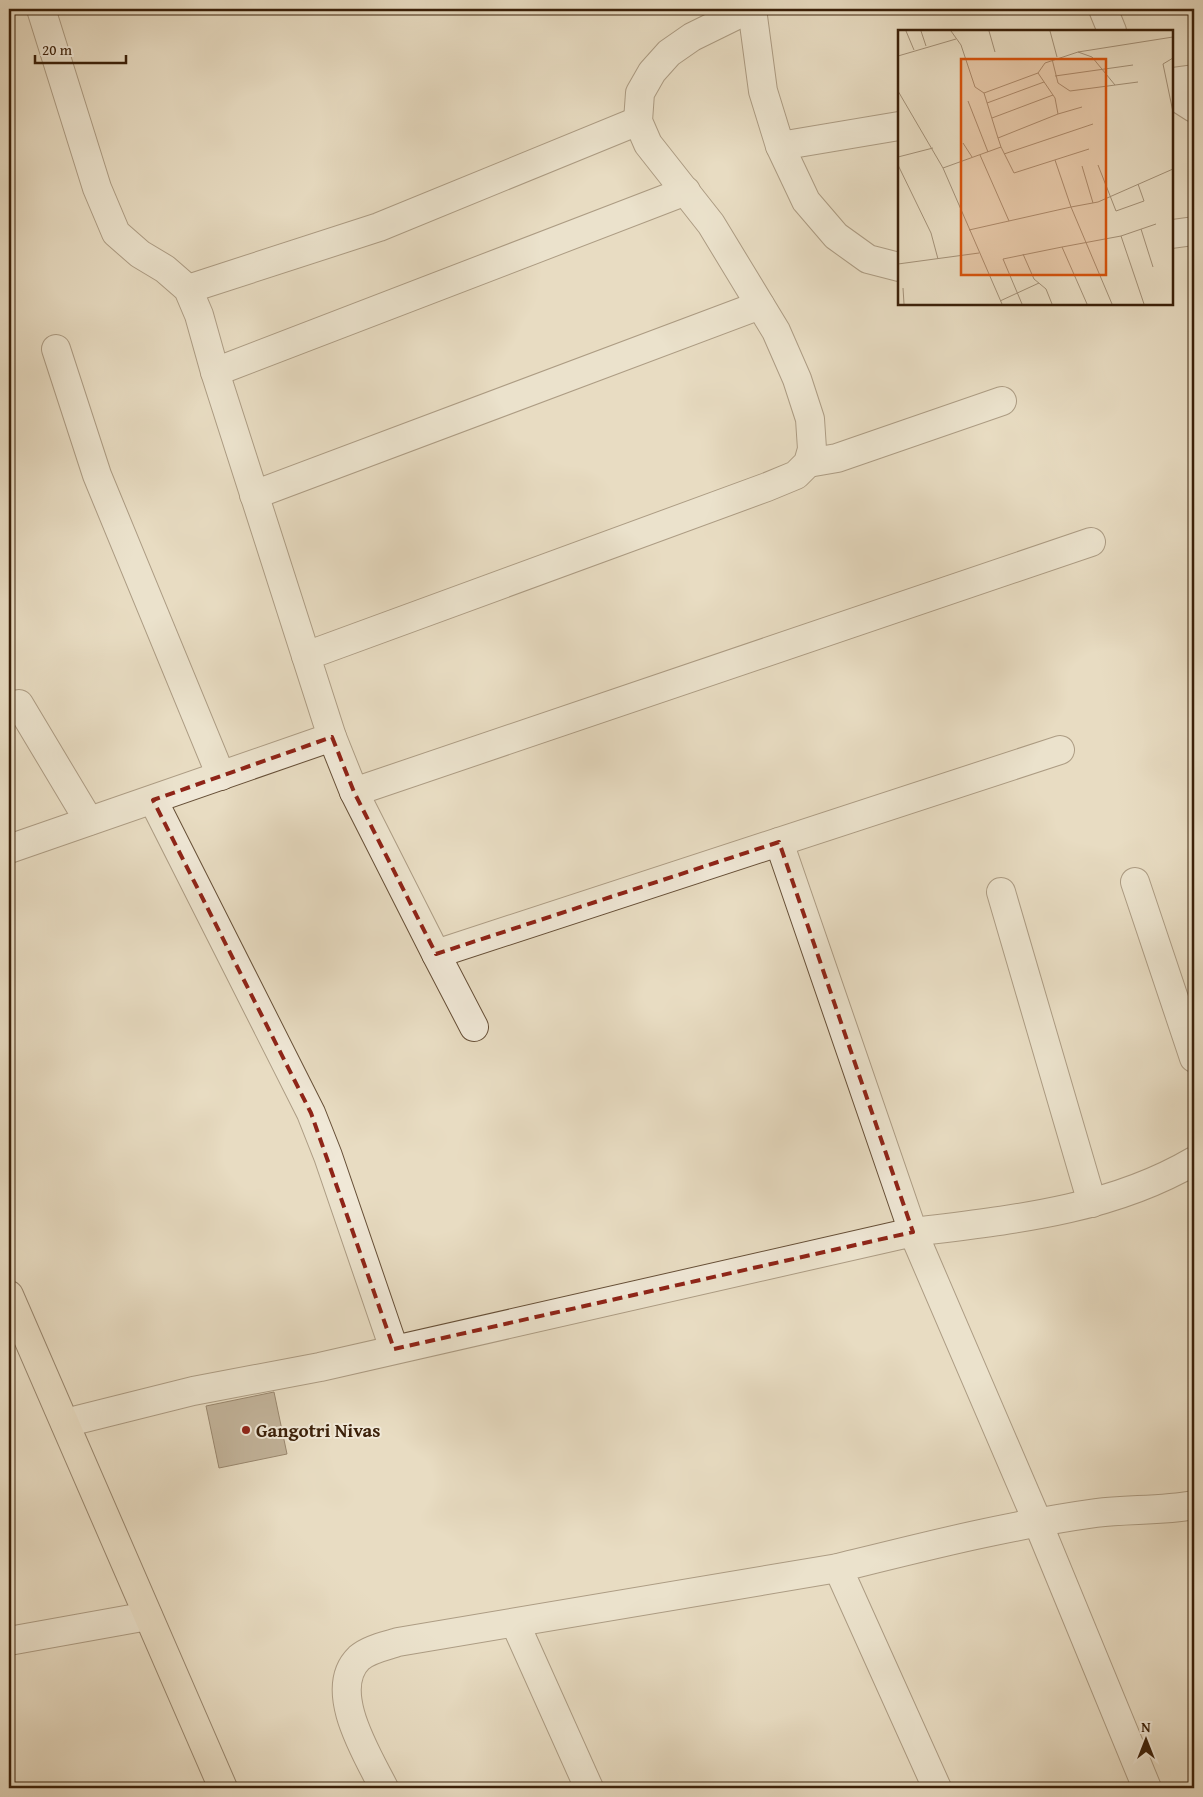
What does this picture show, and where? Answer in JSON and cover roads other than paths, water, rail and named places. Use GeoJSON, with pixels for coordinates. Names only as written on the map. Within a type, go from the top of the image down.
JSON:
{"type":"FeatureCollection","features":[{"type":"Feature","properties":{"kind":"main road"},"geometry":{"type":"LineString","coordinates":[[9,1295],[223,1788]]}},
{"type":"Feature","properties":{"kind":"street"},"geometry":{"type":"LineString","coordinates":[[41,9],[97,188],[116,233],[140,254],[165,269],[188,289],[199,315],[215,372],[332,737],[354,792],[474,1027]]}},
{"type":"Feature","properties":{"kind":"street"},"geometry":{"type":"LineString","coordinates":[[306,656],[767,487],[796,475],[808,463],[812,449],[810,419],[797,379],[776,331],[711,224],[648,144],[638,121],[640,93],[652,72],[669,53],[692,37],[750,9],[763,91],[780,146],[806,202],[836,236],[868,259],[898,268]]}},
{"type":"Feature","properties":{"kind":"street"},"geometry":{"type":"LineString","coordinates":[[1103,9],[1112,30]]}},
{"type":"Feature","properties":{"kind":"street"},"geometry":{"type":"LineString","coordinates":[[1173,82],[1194,79]]}},
{"type":"Feature","properties":{"kind":"street"},"geometry":{"type":"LineString","coordinates":[[1173,95],[1194,108]]}},
{"type":"Feature","properties":{"kind":"street"},"geometry":{"type":"LineString","coordinates":[[188,289],[379,227],[638,121]]}},
{"type":"Feature","properties":{"kind":"street"},"geometry":{"type":"LineString","coordinates":[[780,146],[898,126]]}},
{"type":"Feature","properties":{"kind":"street"},"geometry":{"type":"LineString","coordinates":[[215,372],[686,191]]}},
{"type":"Feature","properties":{"kind":"street"},"geometry":{"type":"LineString","coordinates":[[1173,234],[1194,230]]}},
{"type":"Feature","properties":{"kind":"street"},"geometry":{"type":"LineString","coordinates":[[254,495],[760,305]]}},
{"type":"Feature","properties":{"kind":"street"},"geometry":{"type":"LineString","coordinates":[[56,349],[97,476],[220,776]]}},
{"type":"Feature","properties":{"kind":"street"},"geometry":{"type":"LineString","coordinates":[[808,463],[837,458],[1002,401]]}},
{"type":"Feature","properties":{"kind":"street"},"geometry":{"type":"LineString","coordinates":[[354,792],[1091,542]]}},
{"type":"Feature","properties":{"kind":"street"},"geometry":{"type":"LineString","coordinates":[[19,704],[89,821]]}},
{"type":"Feature","properties":{"kind":"street"},"geometry":{"type":"LineString","coordinates":[[9,849],[332,737]]}},
{"type":"Feature","properties":{"kind":"street"},"geometry":{"type":"LineString","coordinates":[[436,954],[1060,750]]}},
{"type":"Feature","properties":{"kind":"street"},"geometry":{"type":"LineString","coordinates":[[152,800],[311,1114],[328,1156],[394,1349]]}},
{"type":"Feature","properties":{"kind":"street"},"geometry":{"type":"LineString","coordinates":[[779,842],[913,1232],[1038,1523],[1147,1788]]}},
{"type":"Feature","properties":{"kind":"street"},"geometry":{"type":"LineString","coordinates":[[1135,882],[1194,1058]]}},
{"type":"Feature","properties":{"kind":"street"},"geometry":{"type":"LineString","coordinates":[[1001,892],[1092,1203]]}},
{"type":"Feature","properties":{"kind":"street"},"geometry":{"type":"LineString","coordinates":[[65,1423],[193,1391],[320,1367],[913,1232],[1014,1220],[1092,1203],[1133,1190],[1194,1161]]}},
{"type":"Feature","properties":{"kind":"street"},"geometry":{"type":"LineString","coordinates":[[384,1788],[352,1721],[348,1706],[348,1687],[351,1668],[360,1656],[398,1642],[838,1568],[944,1542],[1096,1513],[1194,1505]]}},
{"type":"Feature","properties":{"kind":"street"},"geometry":{"type":"LineString","coordinates":[[838,1568],[937,1788]]}},
{"type":"Feature","properties":{"kind":"street"},"geometry":{"type":"LineString","coordinates":[[9,1641],[148,1616]]}},
{"type":"Feature","properties":{"kind":"street"},"geometry":{"type":"LineString","coordinates":[[515,1623],[589,1788]]}},
{"type":"Feature","properties":{"kind":"place","name":"Gangotri Nivas"},"geometry":{"type":"Point","coordinates":[246,1430]}}]}
